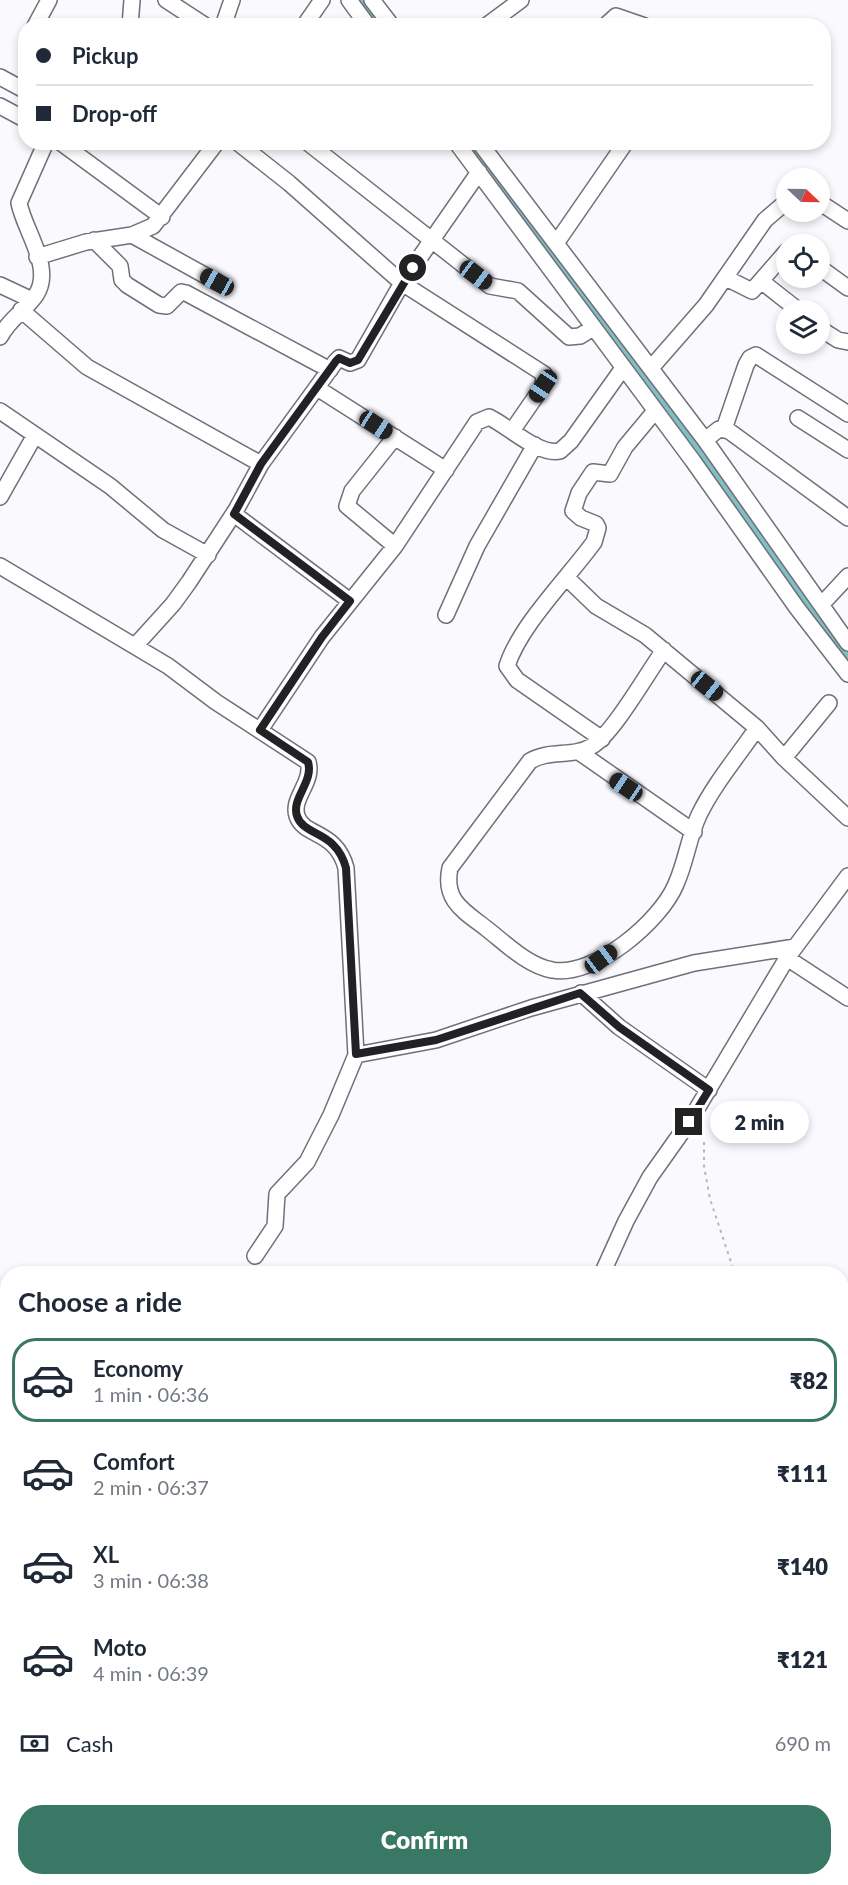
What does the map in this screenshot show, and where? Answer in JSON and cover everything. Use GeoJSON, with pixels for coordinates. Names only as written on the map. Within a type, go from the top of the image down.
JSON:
{"type":"FeatureCollection","features":[{"type":"Feature","properties":{"kind":"street"},"geometry":{"type":"LineString","coordinates":[[39,18],[49,0]]}},
{"type":"Feature","properties":{"kind":"street"},"geometry":{"type":"LineString","coordinates":[[166,0],[194,18]]}},
{"type":"Feature","properties":{"kind":"street"},"geometry":{"type":"LineString","coordinates":[[226,18],[232,0]]}},
{"type":"Feature","properties":{"kind":"street"},"geometry":{"type":"LineString","coordinates":[[310,18],[322,0]]}},
{"type":"Feature","properties":{"kind":"street"},"geometry":{"type":"LineString","coordinates":[[349,0],[370,10]]}},
{"type":"Feature","properties":{"kind":"street"},"geometry":{"type":"LineString","coordinates":[[497,18],[521,0]]}},
{"type":"Feature","properties":{"kind":"street"},"geometry":{"type":"LineString","coordinates":[[129,2],[130,18]]}},
{"type":"Feature","properties":{"kind":"street"},"geometry":{"type":"LineString","coordinates":[[0,77],[18,87]]}},
{"type":"Feature","properties":{"kind":"street"},"geometry":{"type":"LineString","coordinates":[[0,106],[18,116]]}},
{"type":"Feature","properties":{"kind":"street"},"geometry":{"type":"LineString","coordinates":[[2,330],[26,305],[43,279],[19,202],[42,150]]}},
{"type":"Feature","properties":{"kind":"street"},"geometry":{"type":"LineString","coordinates":[[71,150],[162,217]]}},
{"type":"Feature","properties":{"kind":"street"},"geometry":{"type":"LineString","coordinates":[[37,257],[94,240],[132,235],[153,226],[162,217],[207,150]]}},
{"type":"Feature","properties":{"kind":"street"},"geometry":{"type":"LineString","coordinates":[[247,150],[297,190],[402,283],[544,374],[543,386],[512,431]]}},
{"type":"Feature","properties":{"kind":"street"},"geometry":{"type":"LineString","coordinates":[[316,150],[490,286],[518,291],[569,337],[580,336],[593,328]]}},
{"type":"Feature","properties":{"kind":"street"},"geometry":{"type":"LineString","coordinates":[[135,646],[173,604],[208,555],[234,514],[261,464],[339,358],[350,363],[358,360],[402,283],[479,172],[479,150]]}},
{"type":"Feature","properties":{"kind":"street"},"geometry":{"type":"LineString","coordinates":[[479,150],[557,242],[705,440],[848,643]]}},
{"type":"Feature","properties":{"kind":"street"},"geometry":{"type":"LineString","coordinates":[[557,242],[620,150]]}},
{"type":"Feature","properties":{"kind":"street"},"geometry":{"type":"LineString","coordinates":[[479,172],[797,608],[848,674]]}},
{"type":"Feature","properties":{"kind":"street"},"geometry":{"type":"LineString","coordinates":[[830,209],[848,221]]}},
{"type":"Feature","properties":{"kind":"street"},"geometry":{"type":"LineString","coordinates":[[651,368],[726,278],[765,220],[776,211]]}},
{"type":"Feature","properties":{"kind":"street"},"geometry":{"type":"LineString","coordinates":[[132,235],[217,282]]}},
{"type":"Feature","properties":{"kind":"street"},"geometry":{"type":"LineString","coordinates":[[94,240],[116,261],[122,280],[159,305],[167,306],[181,292],[186,293],[330,370]]}},
{"type":"Feature","properties":{"kind":"street"},"geometry":{"type":"LineString","coordinates":[[726,278],[749,291],[756,289],[776,264]]}},
{"type":"Feature","properties":{"kind":"street"},"geometry":{"type":"LineString","coordinates":[[830,275],[848,288]]}},
{"type":"Feature","properties":{"kind":"street"},"geometry":{"type":"LineString","coordinates":[[761,281],[785,300]]}},
{"type":"Feature","properties":{"kind":"street"},"geometry":{"type":"LineString","coordinates":[[0,285],[26,305],[87,367],[261,464]]}},
{"type":"Feature","properties":{"kind":"street"},"geometry":{"type":"LineString","coordinates":[[830,335],[848,342]]}},
{"type":"Feature","properties":{"kind":"street"},"geometry":{"type":"LineString","coordinates":[[724,429],[746,365],[750,358],[756,355],[848,414]]}},
{"type":"Feature","properties":{"kind":"street"},"geometry":{"type":"LineString","coordinates":[[260,730],[322,637],[395,546],[482,418],[489,417],[535,445],[555,452],[566,446],[622,368]]}},
{"type":"Feature","properties":{"kind":"street"},"geometry":{"type":"LineString","coordinates":[[317,388],[446,470]]}},
{"type":"Feature","properties":{"kind":"street"},"geometry":{"type":"LineString","coordinates":[[0,411],[110,486],[163,530],[208,555]]}},
{"type":"Feature","properties":{"kind":"street"},"geometry":{"type":"LineString","coordinates":[[602,739],[517,680],[507,666],[534,619],[568,579],[594,542],[598,528],[596,524],[573,512],[579,493],[593,472],[610,474],[614,472],[625,447],[655,411]]}},
{"type":"Feature","properties":{"kind":"street"},"geometry":{"type":"LineString","coordinates":[[798,418],[848,450]]}},
{"type":"Feature","properties":{"kind":"street"},"geometry":{"type":"LineString","coordinates":[[705,440],[714,432],[724,429],[740,438],[848,518]]}},
{"type":"Feature","properties":{"kind":"street"},"geometry":{"type":"LineString","coordinates":[[0,497],[35,435]]}},
{"type":"Feature","properties":{"kind":"street"},"geometry":{"type":"LineString","coordinates":[[395,437],[352,491],[347,506],[395,546]]}},
{"type":"Feature","properties":{"kind":"street"},"geometry":{"type":"LineString","coordinates":[[446,615],[477,546],[535,445]]}},
{"type":"Feature","properties":{"kind":"street"},"geometry":{"type":"LineString","coordinates":[[234,514],[350,601]]}},
{"type":"Feature","properties":{"kind":"street"},"geometry":{"type":"LineString","coordinates":[[0,566],[168,666],[308,762],[308,779],[296,810],[298,819],[304,826],[330,840],[342,855],[346,868],[356,1054],[331,1115],[307,1162],[277,1194],[275,1226],[255,1256]]}},
{"type":"Feature","properties":{"kind":"street"},"geometry":{"type":"LineString","coordinates":[[822,604],[848,576]]}},
{"type":"Feature","properties":{"kind":"street"},"geometry":{"type":"LineString","coordinates":[[568,579],[602,610],[645,635],[757,728],[784,758],[848,818]]}},
{"type":"Feature","properties":{"kind":"street"},"geometry":{"type":"LineString","coordinates":[[664,650],[602,739],[579,752],[539,756],[530,761],[450,868],[447,882],[450,895],[460,908],[520,955],[549,970],[564,971],[583,967],[601,959],[653,920],[665,904],[676,885],[705,804],[757,728]]}},
{"type":"Feature","properties":{"kind":"street"},"geometry":{"type":"LineString","coordinates":[[784,758],[829,703]]}},
{"type":"Feature","properties":{"kind":"street"},"geometry":{"type":"LineString","coordinates":[[579,752],[694,832]]}},
{"type":"Feature","properties":{"kind":"street"},"geometry":{"type":"LineString","coordinates":[[606,1266],[626,1221],[650,1177],[706,1095],[791,952],[848,876]]}},
{"type":"Feature","properties":{"kind":"street"},"geometry":{"type":"LineString","coordinates":[[356,1054],[436,1040],[580,993],[694,963],[791,952],[848,998]]}},
{"type":"Feature","properties":{"kind":"street"},"geometry":{"type":"LineString","coordinates":[[580,993],[619,1027],[706,1095]]}},
{"type":"Feature","properties":{"kind":"path"},"geometry":{"type":"LineString","coordinates":[[706,1095],[704,1166],[710,1199],[732,1266]]}},
{"type":"Feature","properties":{"kind":"waterway"},"geometry":{"type":"LineString","coordinates":[[359,0],[372,18]]}},
{"type":"Feature","properties":{"kind":"waterway"},"geometry":{"type":"LineString","coordinates":[[472,150],[738,505],[848,659]]}},
{"type":"Feature","properties":{"kind":"route"},"geometry":{"type":"LineString","coordinates":[[413,268],[358,360],[350,363],[339,358],[336,361],[261,464],[234,514],[350,601],[322,637],[260,730],[308,762],[310,769],[308,779],[296,810],[298,819],[304,826],[337,846],[346,868],[356,1054],[436,1040],[580,993],[619,1027],[709,1090],[689,1122]]}}]}
